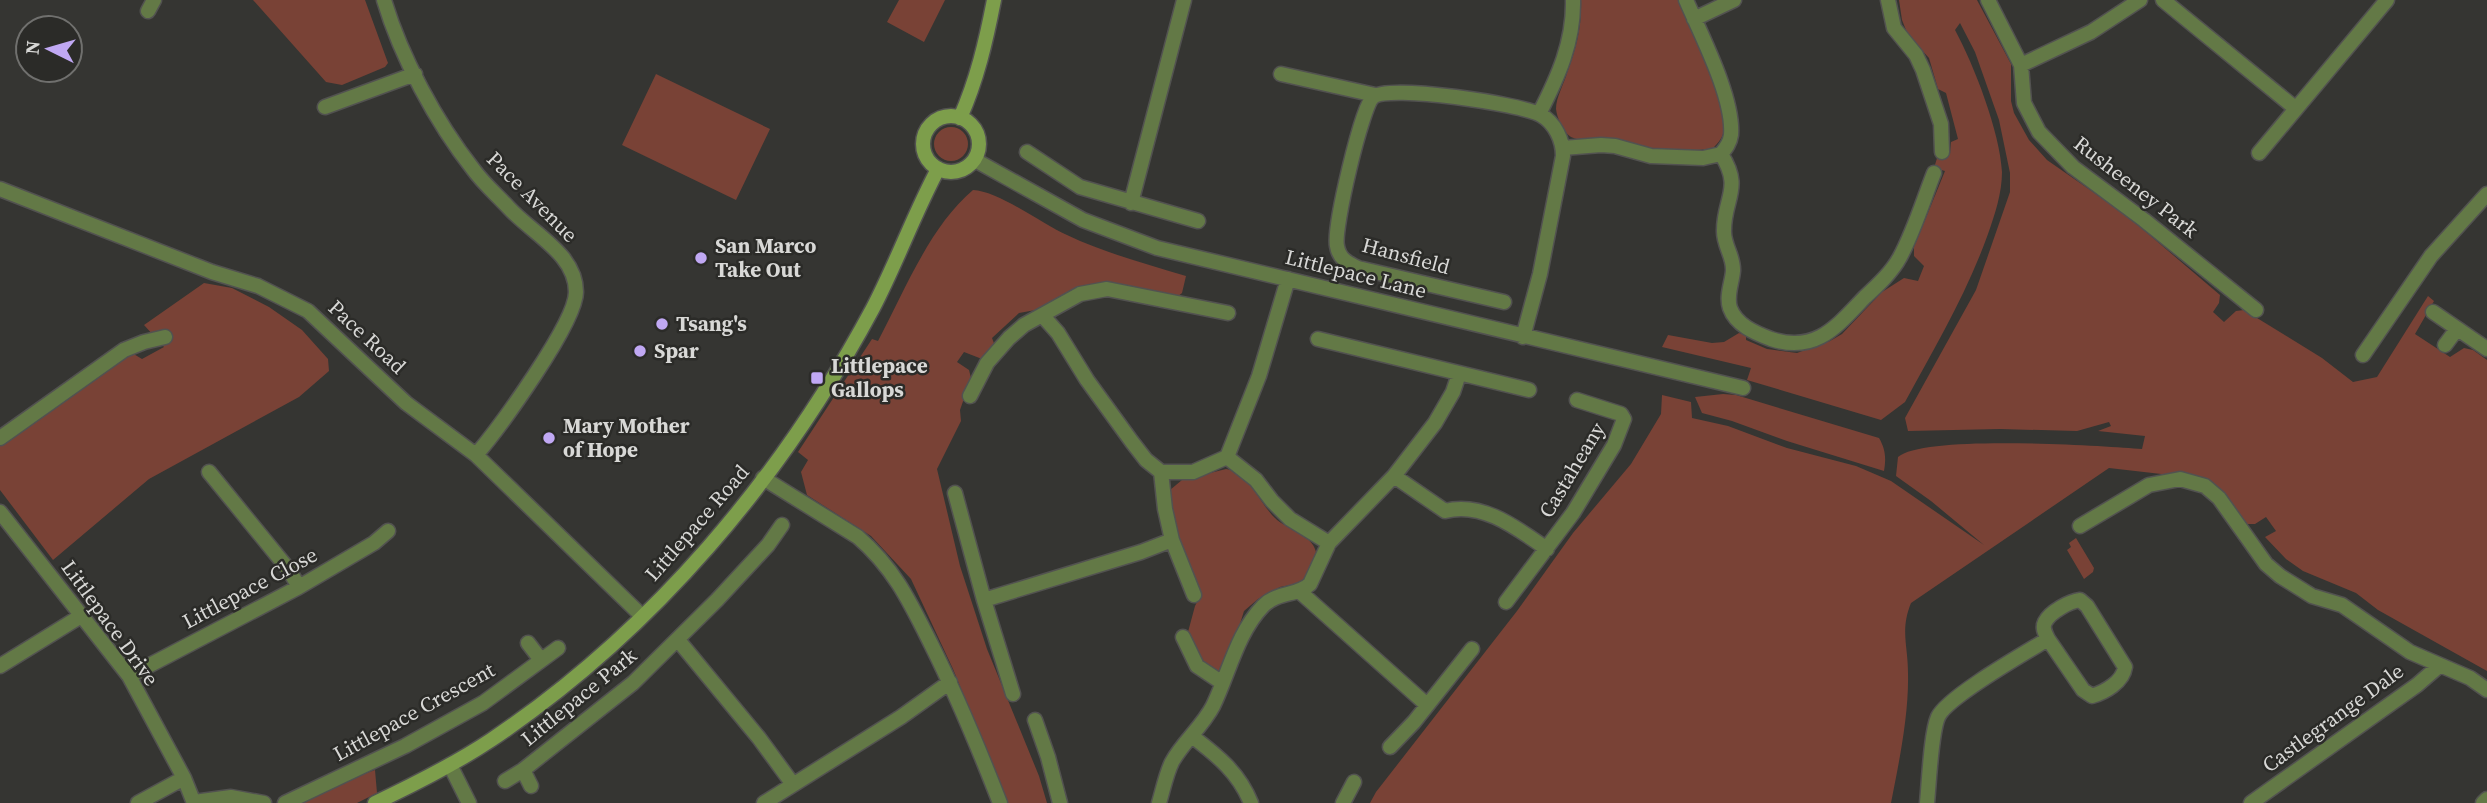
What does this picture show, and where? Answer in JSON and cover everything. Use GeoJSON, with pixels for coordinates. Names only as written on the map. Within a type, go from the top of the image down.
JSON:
{"type":"FeatureCollection","features":[{"type":"Feature","properties":{"kind":"street","name":"Pace Avenue"},"geometry":{"type":"LineString","coordinates":[[384,0],[391,23],[444,129],[474,171],[520,219],[566,258],[576,278],[577,297],[566,326],[477,455]]}},
{"type":"Feature","properties":{"kind":"street"},"geometry":{"type":"LineString","coordinates":[[960,118],[979,66],[993,0]]}},
{"type":"Feature","properties":{"kind":"street"},"geometry":{"type":"LineString","coordinates":[[1131,203],[1184,0]]}},
{"type":"Feature","properties":{"kind":"street"},"geometry":{"type":"LineString","coordinates":[[1539,114],[1566,57],[1572,27],[1573,0]]}},
{"type":"Feature","properties":{"kind":"street"},"geometry":{"type":"LineString","coordinates":[[1563,148],[1615,146],[1651,156],[1703,158],[1721,154],[1728,144],[1730,120],[1715,68],[1686,0]]}},
{"type":"Feature","properties":{"kind":"street"},"geometry":{"type":"LineString","coordinates":[[1694,19],[1734,0]]}},
{"type":"Feature","properties":{"kind":"street"},"geometry":{"type":"LineString","coordinates":[[1888,0],[1894,28],[1916,55],[1923,70],[1941,124],[1942,152]]}},
{"type":"Feature","properties":{"kind":"street","name":"Rusheeney Park"},"geometry":{"type":"LineString","coordinates":[[1988,0],[2021,65],[2024,103],[2029,117],[2055,150],[2256,310]]}},
{"type":"Feature","properties":{"kind":"street"},"geometry":{"type":"LineString","coordinates":[[2021,65],[2091,32],[2140,0]]}},
{"type":"Feature","properties":{"kind":"street"},"geometry":{"type":"LineString","coordinates":[[2162,0],[2295,108]]}},
{"type":"Feature","properties":{"kind":"street"},"geometry":{"type":"LineString","coordinates":[[2259,153],[2387,0]]}},
{"type":"Feature","properties":{"kind":"street"},"geometry":{"type":"LineString","coordinates":[[325,107],[415,74]]}},
{"type":"Feature","properties":{"kind":"street"},"geometry":{"type":"LineString","coordinates":[[1281,74],[1375,95],[1392,93],[1478,100],[1539,114],[1548,120],[1556,130],[1563,148],[1539,274],[1523,337]]}},
{"type":"Feature","properties":{"kind":"street","name":"Hansfield"},"geometry":{"type":"LineString","coordinates":[[1375,95],[1370,99],[1364,118],[1339,215],[1336,246],[1343,260],[1358,268],[1504,302]]}},
{"type":"Feature","properties":{"kind":"street"},"geometry":{"type":"LineString","coordinates":[[942,118],[960,118],[974,128],[978,135],[975,160],[969,166],[954,172],[938,169],[931,163],[923,148],[928,130],[942,118]]}},
{"type":"Feature","properties":{"kind":"street"},"geometry":{"type":"LineString","coordinates":[[1027,152],[1080,187],[1198,221]]}},
{"type":"Feature","properties":{"kind":"street"},"geometry":{"type":"LineString","coordinates":[[1721,154],[1729,167],[1731,180],[1731,200],[1723,232],[1733,257],[1729,307],[1736,320],[1747,329],[1779,341],[1800,344],[1833,330],[1890,271],[1899,258],[1934,173]]}},
{"type":"Feature","properties":{"kind":"street","name":"Littlepace Lane"},"geometry":{"type":"LineString","coordinates":[[975,160],[1058,208],[1107,230],[1173,252],[1743,388]]}},
{"type":"Feature","properties":{"kind":"street","name":"Littlepace Road"},"geometry":{"type":"LineString","coordinates":[[375,803],[450,765],[490,741],[540,705],[597,658],[687,572],[763,478],[835,372],[873,307],[919,204],[938,169]]}},
{"type":"Feature","properties":{"kind":"street","name":"Pace Road"},"geometry":{"type":"LineString","coordinates":[[0,189],[212,272],[258,286],[308,311],[406,403],[477,455],[642,616]]}},
{"type":"Feature","properties":{"kind":"street"},"geometry":{"type":"LineString","coordinates":[[2363,355],[2431,257],[2487,194]]}},
{"type":"Feature","properties":{"kind":"street"},"geometry":{"type":"LineString","coordinates":[[1042,315],[1058,333],[1087,380],[1146,460],[1161,472],[1193,472],[1227,457],[1259,376],[1288,279]]}},
{"type":"Feature","properties":{"kind":"street"},"geometry":{"type":"LineString","coordinates":[[970,396],[987,363],[1024,324],[1080,294],[1107,289],[1228,313]]}},
{"type":"Feature","properties":{"kind":"street"},"geometry":{"type":"LineString","coordinates":[[2433,312],[2487,349]]}},
{"type":"Feature","properties":{"kind":"street"},"geometry":{"type":"LineString","coordinates":[[2445,345],[2457,329]]}},
{"type":"Feature","properties":{"kind":"street"},"geometry":{"type":"LineString","coordinates":[[0,438],[124,351],[144,342],[166,337]]}},
{"type":"Feature","properties":{"kind":"street"},"geometry":{"type":"LineString","coordinates":[[1318,339],[1529,390]]}},
{"type":"Feature","properties":{"kind":"street"},"geometry":{"type":"LineString","coordinates":[[1159,803],[1172,763],[1193,737],[1213,704],[1244,633],[1260,609],[1275,597],[1299,591],[1310,584],[1329,543],[1394,476],[1435,423],[1453,392],[1459,374]]}},
{"type":"Feature","properties":{"kind":"street","name":"Castaheany"},"geometry":{"type":"LineString","coordinates":[[1506,602],[1547,550],[1608,456],[1624,423],[1621,414],[1577,400]]}},
{"type":"Feature","properties":{"kind":"street"},"geometry":{"type":"LineString","coordinates":[[1227,457],[1256,480],[1280,510],[1329,543]]}},
{"type":"Feature","properties":{"kind":"street"},"geometry":{"type":"LineString","coordinates":[[209,472],[289,570],[299,587]]}},
{"type":"Feature","properties":{"kind":"street"},"geometry":{"type":"LineString","coordinates":[[1161,472],[1172,540],[1194,595]]}},
{"type":"Feature","properties":{"kind":"street","name":"Castaheany"},"geometry":{"type":"LineString","coordinates":[[1394,476],[1446,511],[1459,507],[1480,512],[1511,524],[1547,550]]}},
{"type":"Feature","properties":{"kind":"street"},"geometry":{"type":"LineString","coordinates":[[763,478],[858,537],[877,555],[905,591],[950,682],[1000,803]]}},
{"type":"Feature","properties":{"kind":"street"},"geometry":{"type":"LineString","coordinates":[[2080,526],[2149,485],[2180,479],[2205,486],[2253,536],[2266,564],[2280,576],[2312,596],[2342,605],[2389,639],[2439,666],[2470,678],[2487,690]]}},
{"type":"Feature","properties":{"kind":"street"},"geometry":{"type":"LineString","coordinates":[[954,493],[1013,694]]}},
{"type":"Feature","properties":{"kind":"street","name":"Littlepace Drive"},"geometry":{"type":"LineString","coordinates":[[0,512],[129,676],[184,778],[194,802]]}},
{"type":"Feature","properties":{"kind":"street","name":"Littlepace Park"},"geometry":{"type":"LineString","coordinates":[[505,781],[604,708],[678,640],[773,550],[782,525]]}},
{"type":"Feature","properties":{"kind":"street","name":"Littlepace Close"},"geometry":{"type":"LineString","coordinates":[[129,676],[299,587],[374,543],[388,531]]}},
{"type":"Feature","properties":{"kind":"street"},"geometry":{"type":"LineString","coordinates":[[984,600],[1172,540]]}},
{"type":"Feature","properties":{"kind":"street"},"geometry":{"type":"LineString","coordinates":[[1299,591],[1427,705]]}},
{"type":"Feature","properties":{"kind":"street"},"geometry":{"type":"LineString","coordinates":[[2080,600],[2087,606],[2123,663],[2125,672],[2097,695],[2088,695],[2048,639],[2044,625],[2048,618],[2073,601],[2080,600]]}},
{"type":"Feature","properties":{"kind":"street"},"geometry":{"type":"LineString","coordinates":[[0,666],[81,617]]}},
{"type":"Feature","properties":{"kind":"street"},"geometry":{"type":"LineString","coordinates":[[1182,637],[1197,666],[1222,682]]}},
{"type":"Feature","properties":{"kind":"street"},"geometry":{"type":"LineString","coordinates":[[1927,803],[1936,725],[1942,710],[1956,698],[2048,639]]}},
{"type":"Feature","properties":{"kind":"street"},"geometry":{"type":"LineString","coordinates":[[678,640],[766,746],[793,783]]}},
{"type":"Feature","properties":{"kind":"street"},"geometry":{"type":"LineString","coordinates":[[528,643],[541,660]]}},
{"type":"Feature","properties":{"kind":"street","name":"Littlepace Crescent"},"geometry":{"type":"LineString","coordinates":[[285,803],[416,740],[483,703],[558,648]]}},
{"type":"Feature","properties":{"kind":"street"},"geometry":{"type":"LineString","coordinates":[[1390,747],[1414,722],[1472,649]]}},
{"type":"Feature","properties":{"kind":"street","name":"Castlegrange Dale"},"geometry":{"type":"LineString","coordinates":[[2251,803],[2417,685],[2439,666]]}},
{"type":"Feature","properties":{"kind":"street"},"geometry":{"type":"LineString","coordinates":[[764,803],[901,717],[950,682]]}},
{"type":"Feature","properties":{"kind":"street"},"geometry":{"type":"LineString","coordinates":[[1035,720],[1060,803]]}},
{"type":"Feature","properties":{"kind":"street"},"geometry":{"type":"LineString","coordinates":[[1193,737],[1230,767],[1244,786],[1251,803]]}},
{"type":"Feature","properties":{"kind":"street"},"geometry":{"type":"LineString","coordinates":[[450,765],[469,803]]}},
{"type":"Feature","properties":{"kind":"street"},"geometry":{"type":"LineString","coordinates":[[523,770],[531,786]]}},
{"type":"Feature","properties":{"kind":"street"},"geometry":{"type":"LineString","coordinates":[[138,803],[184,778]]}},
{"type":"Feature","properties":{"kind":"street"},"geometry":{"type":"LineString","coordinates":[[1343,803],[1354,782]]}},
{"type":"Feature","properties":{"kind":"street"},"geometry":{"type":"LineString","coordinates":[[194,802],[231,797],[264,803]]}},
{"type":"Feature","properties":{"kind":"shaded area"},"geometry":{"type":"Polygon","coordinates":[[[253,0],[365,0],[388,63],[385,67],[342,85],[326,82],[253,0]]]}},
{"type":"Feature","properties":{"kind":"shaded area"},"geometry":{"type":"Polygon","coordinates":[[[899,0],[945,0],[924,42],[887,22],[899,0]]]}},
{"type":"Feature","properties":{"kind":"shaded area"},"geometry":{"type":"Polygon","coordinates":[[[1581,0],[1679,0],[1708,68],[1721,107],[1723,134],[1713,148],[1655,149],[1638,147],[1612,138],[1576,139],[1565,132],[1556,104],[1576,46],[1581,0]]]}},
{"type":"Feature","properties":{"kind":"shaded area"},"geometry":{"type":"Polygon","coordinates":[[[1899,0],[1977,0],[2011,64],[2011,101],[2014,113],[2029,140],[2047,160],[2126,215],[2220,295],[2219,303],[2213,312],[2224,322],[2236,311],[2244,310],[2322,358],[2353,382],[2377,377],[2428,296],[2434,301],[2415,334],[2450,357],[2464,348],[2473,350],[2487,360],[2487,671],[2378,610],[2356,593],[2303,571],[2286,559],[2265,537],[2276,531],[2266,517],[2255,524],[2247,524],[2224,496],[2170,475],[2109,468],[1911,603],[1905,630],[1907,705],[1891,803],[1370,803],[1517,611],[1573,533],[1631,464],[1661,414],[1662,395],[1691,402],[1692,418],[1728,426],[1787,448],[1856,466],[1891,481],[1984,545],[1896,476],[1898,457],[1914,450],[1976,444],[2053,444],[2142,449],[2145,436],[2098,431],[2111,426],[2109,422],[2077,431],[1908,431],[1905,418],[1976,290],[2010,192],[2010,173],[1999,120],[1975,52],[1960,23],[1955,30],[1978,80],[1996,138],[2002,172],[2001,188],[1980,256],[1950,320],[1905,402],[1881,420],[1747,380],[1751,368],[1662,347],[1668,335],[1712,343],[1724,342],[1739,333],[1746,335],[1746,340],[1767,349],[1797,353],[1842,334],[1882,292],[1904,278],[1918,281],[1924,266],[1914,256],[1914,247],[1945,171],[1934,168],[1938,155],[1950,154],[1951,142],[1958,139],[1946,93],[1938,89],[1929,58],[1908,35],[1899,0]]]}},
{"type":"Feature","properties":{"kind":"shaded area"},"geometry":{"type":"Polygon","coordinates":[[[656,74],[770,129],[736,200],[622,145],[656,74]]]}},
{"type":"Feature","properties":{"kind":"shaded area"},"geometry":{"type":"Polygon","coordinates":[[[951,127],[963,132],[968,144],[963,156],[951,161],[939,156],[934,144],[939,132],[951,127]]]}},
{"type":"Feature","properties":{"kind":"shaded area"},"geometry":{"type":"Polygon","coordinates":[[[973,190],[1008,202],[1081,241],[1186,276],[1182,293],[1177,297],[1099,284],[1078,288],[1041,309],[1019,313],[992,338],[995,346],[982,359],[964,352],[957,362],[969,370],[971,378],[960,410],[961,421],[937,469],[960,566],[987,649],[1039,776],[1047,803],[1008,803],[953,669],[911,579],[871,536],[807,495],[801,472],[808,460],[798,452],[872,339],[878,341],[931,241],[973,190]]]}},
{"type":"Feature","properties":{"kind":"shaded area"},"geometry":{"type":"Polygon","coordinates":[[[204,283],[232,288],[269,307],[302,330],[328,359],[329,371],[299,397],[149,479],[53,560],[0,490],[0,440],[132,353],[142,359],[164,347],[144,325],[204,283]]]}},
{"type":"Feature","properties":{"kind":"shaded area"},"geometry":{"type":"Polygon","coordinates":[[[1736,395],[1879,438],[1885,454],[1884,471],[1702,413],[1695,397],[1736,395]]]}},
{"type":"Feature","properties":{"kind":"shaded area"},"geometry":{"type":"Polygon","coordinates":[[[1226,469],[1242,476],[1269,512],[1310,541],[1316,552],[1306,579],[1301,583],[1280,587],[1258,599],[1244,611],[1235,640],[1221,670],[1212,673],[1206,667],[1188,632],[1198,600],[1172,523],[1170,490],[1182,480],[1226,469]]]}},
{"type":"Feature","properties":{"kind":"shaded area"},"geometry":{"type":"Polygon","coordinates":[[[2076,538],[2094,568],[2084,579],[2067,550],[2071,547],[2069,543],[2076,538]]]}},
{"type":"Feature","properties":{"kind":"shaded area"},"geometry":{"type":"Polygon","coordinates":[[[375,770],[377,793],[357,803],[300,803],[341,782],[375,770]]]}},
{"type":"Feature","properties":{"kind":"place","name":"San Marco Take Out"},"geometry":{"type":"Point","coordinates":[701,258]}},
{"type":"Feature","properties":{"kind":"place","name":"Tsang's"},"geometry":{"type":"Point","coordinates":[662,324]}},
{"type":"Feature","properties":{"kind":"place","name":"Spar"},"geometry":{"type":"Point","coordinates":[640,351]}},
{"type":"Feature","properties":{"kind":"place","name":"Littlepace Gallops"},"geometry":{"type":"Point","coordinates":[817,378]}},
{"type":"Feature","properties":{"kind":"place","name":"Mary Mother of Hope"},"geometry":{"type":"Point","coordinates":[549,438]}}]}
